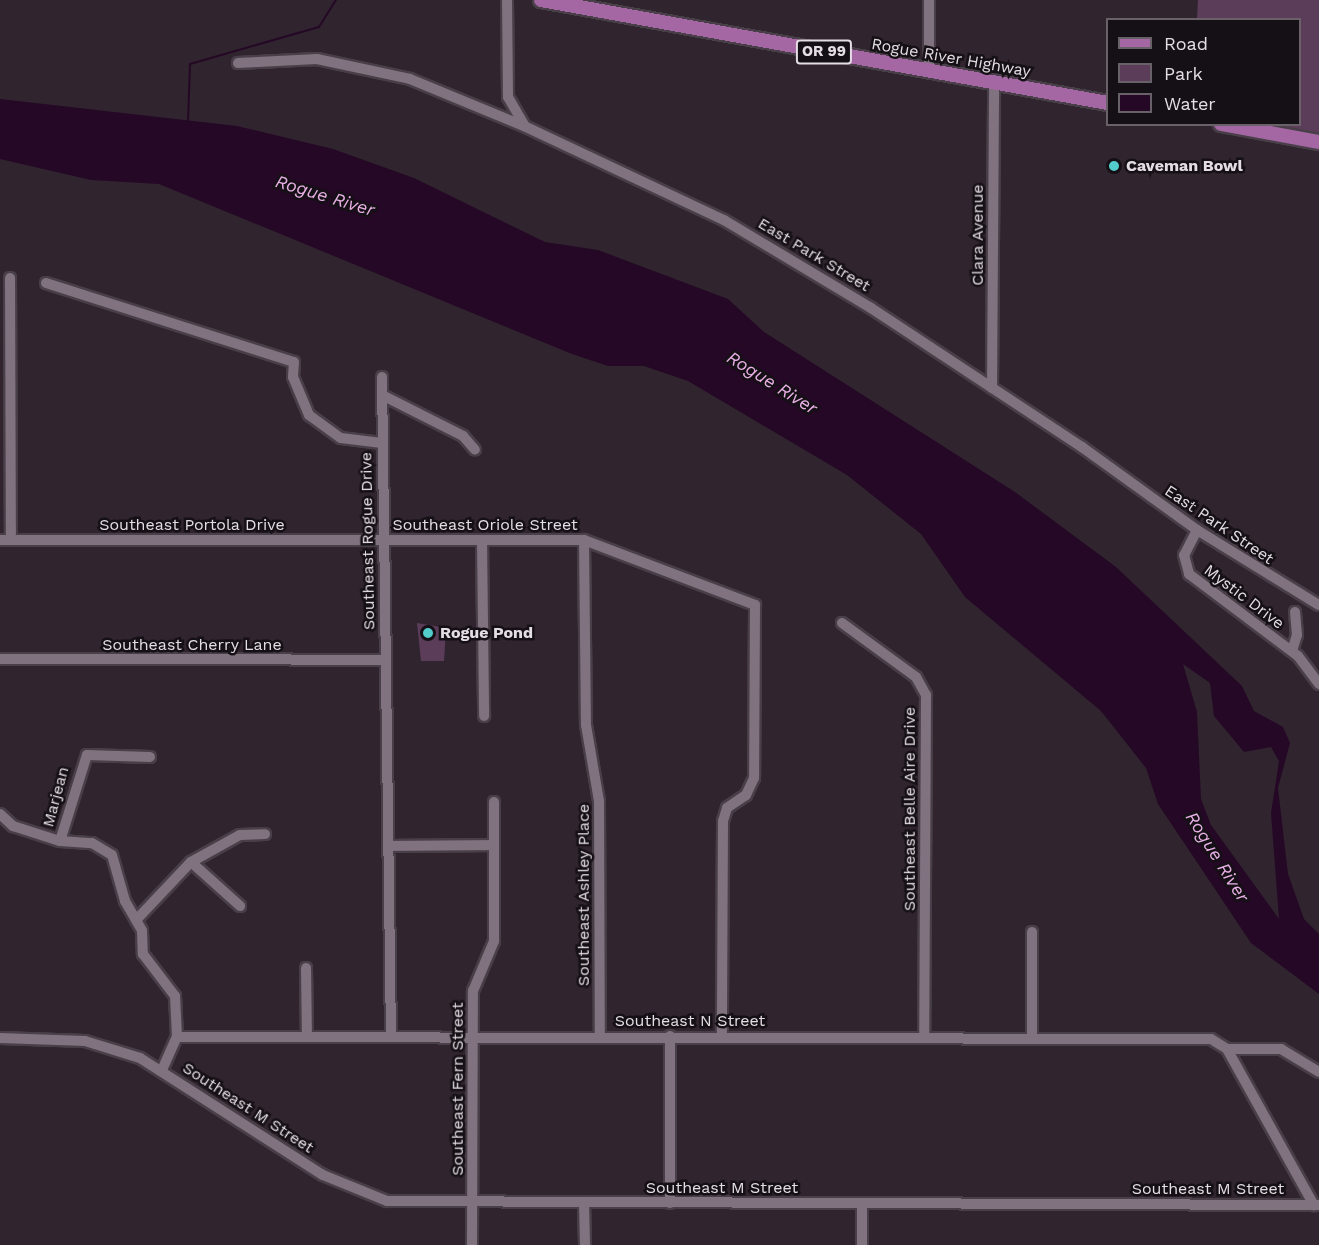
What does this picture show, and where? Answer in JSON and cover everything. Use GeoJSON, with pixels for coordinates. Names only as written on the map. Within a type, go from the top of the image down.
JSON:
{"type":"FeatureCollection","features":[{"type":"Feature","properties":{"kind":"main road","name":"Rogue River Highway"},"geometry":{"type":"LineString","coordinates":[[541,0],[1106,103]]}},
{"type":"Feature","properties":{"kind":"main road"},"geometry":{"type":"LineString","coordinates":[[1232,126],[1319,142]]}},
{"type":"Feature","properties":{"kind":"street"},"geometry":{"type":"LineString","coordinates":[[507,0],[508,97],[524,126]]}},
{"type":"Feature","properties":{"kind":"street"},"geometry":{"type":"LineString","coordinates":[[929,0],[929,71]]}},
{"type":"Feature","properties":{"kind":"street","name":"East Park Street"},"geometry":{"type":"LineString","coordinates":[[238,63],[317,59],[366,66],[524,126],[761,240],[992,388],[1197,530],[1319,605]]}},
{"type":"Feature","properties":{"kind":"street","name":"Clara Avenue"},"geometry":{"type":"LineString","coordinates":[[992,388],[994,83]]}},
{"type":"Feature","properties":{"kind":"street"},"geometry":{"type":"LineString","coordinates":[[6,540],[10,278]]}},
{"type":"Feature","properties":{"kind":"street","name":"Southeast Rogue Drive"},"geometry":{"type":"LineString","coordinates":[[46,283],[294,362],[299,399],[309,415],[341,438],[382,443],[391,1035]]}},
{"type":"Feature","properties":{"kind":"street"},"geometry":{"type":"LineString","coordinates":[[382,377],[382,443]]}},
{"type":"Feature","properties":{"kind":"street"},"geometry":{"type":"LineString","coordinates":[[382,395],[463,436],[475,450]]}},
{"type":"Feature","properties":{"kind":"street","name":"Mystic Drive"},"geometry":{"type":"LineString","coordinates":[[1197,530],[1184,555],[1189,574],[1295,654]]}},
{"type":"Feature","properties":{"kind":"street","name":"Southeast Portola Drive"},"geometry":{"type":"LineString","coordinates":[[6,540],[384,540]]}},
{"type":"Feature","properties":{"kind":"street","name":"Southeast Oriole Street"},"geometry":{"type":"LineString","coordinates":[[384,540],[584,540],[755,605],[754,778],[746,795],[727,808],[723,821],[722,1036]]}},
{"type":"Feature","properties":{"kind":"street","name":"Southeast Ashley Place"},"geometry":{"type":"LineString","coordinates":[[584,540],[586,725],[599,801],[600,1036]]}},
{"type":"Feature","properties":{"kind":"street"},"geometry":{"type":"LineString","coordinates":[[482,541],[484,716]]}},
{"type":"Feature","properties":{"kind":"street","name":"Mystic Drive"},"geometry":{"type":"LineString","coordinates":[[1295,612],[1297,635],[1295,654]]}},
{"type":"Feature","properties":{"kind":"street","name":"Southeast Belle Aire Drive"},"geometry":{"type":"LineString","coordinates":[[842,622],[916,677],[926,695],[924,1036]]}},
{"type":"Feature","properties":{"kind":"street"},"geometry":{"type":"LineString","coordinates":[[1295,654],[1319,684]]}},
{"type":"Feature","properties":{"kind":"street","name":"Southeast Cherry Lane"},"geometry":{"type":"LineString","coordinates":[[0,659],[384,660]]}},
{"type":"Feature","properties":{"kind":"street","name":"Marjean"},"geometry":{"type":"LineString","coordinates":[[60,841],[87,755],[150,757]]}},
{"type":"Feature","properties":{"kind":"street","name":"Southeast Fern Street"},"geometry":{"type":"LineString","coordinates":[[472,1245],[473,990],[494,940],[494,802]]}},
{"type":"Feature","properties":{"kind":"street"},"geometry":{"type":"LineString","coordinates":[[0,814],[28,831],[60,841],[92,843],[112,855],[125,901],[138,918],[143,954],[175,996],[177,1037],[162,1070],[85,1041],[0,1038]]}},
{"type":"Feature","properties":{"kind":"street"},"geometry":{"type":"LineString","coordinates":[[138,918],[191,862],[240,835],[265,834]]}},
{"type":"Feature","properties":{"kind":"street"},"geometry":{"type":"LineString","coordinates":[[388,846],[494,846]]}},
{"type":"Feature","properties":{"kind":"street"},"geometry":{"type":"LineString","coordinates":[[191,862],[240,906]]}},
{"type":"Feature","properties":{"kind":"street"},"geometry":{"type":"LineString","coordinates":[[1032,932],[1032,1038]]}},
{"type":"Feature","properties":{"kind":"street"},"geometry":{"type":"LineString","coordinates":[[306,968],[307,1036]]}},
{"type":"Feature","properties":{"kind":"street","name":"Southeast N Street"},"geometry":{"type":"LineString","coordinates":[[177,1037],[473,1035],[1211,1039],[1227,1049]]}},
{"type":"Feature","properties":{"kind":"street"},"geometry":{"type":"LineString","coordinates":[[670,1036],[670,1203]]}},
{"type":"Feature","properties":{"kind":"street"},"geometry":{"type":"LineString","coordinates":[[1316,1205],[1227,1049],[1281,1049],[1319,1072]]}},
{"type":"Feature","properties":{"kind":"street","name":"Southeast M Street"},"geometry":{"type":"LineString","coordinates":[[162,1070],[334,1180],[387,1201],[1316,1205]]}},
{"type":"Feature","properties":{"kind":"street"},"geometry":{"type":"LineString","coordinates":[[584,1203],[585,1245]]}},
{"type":"Feature","properties":{"kind":"street"},"geometry":{"type":"LineString","coordinates":[[862,1204],[862,1245]]}},
{"type":"Feature","properties":{"kind":"green space"},"geometry":{"type":"Polygon","coordinates":[[[1198,0],[1319,0],[1319,133],[1278,126],[1301,126],[1301,18],[1197,18],[1198,0]]]}},
{"type":"Feature","properties":{"kind":"green space"},"geometry":{"type":"Polygon","coordinates":[[[417,623],[446,628],[444,661],[421,661],[417,623]]]}},
{"type":"Feature","properties":{"kind":"water","name":"Rogue River"},"geometry":{"type":"Polygon","coordinates":[[[0,99],[237,126],[333,149],[414,178],[545,242],[598,250],[728,299],[764,332],[1015,492],[1116,567],[1242,686],[1254,711],[1283,727],[1290,743],[1278,788],[1288,874],[1304,919],[1319,934],[1319,994],[1251,943],[1158,804],[1146,768],[1101,711],[965,597],[921,534],[847,475],[688,381],[644,366],[608,366],[572,354],[159,184],[91,180],[0,159],[0,99]],[[1183,664],[1197,712],[1201,799],[1211,825],[1279,919],[1271,813],[1279,761],[1271,747],[1244,752],[1214,716],[1210,683],[1183,664]]]}},
{"type":"Feature","properties":{"kind":"waterway"},"geometry":{"type":"LineString","coordinates":[[188,122],[190,64],[319,27],[336,0]]}},
{"type":"Feature","properties":{"kind":"place","name":"Caveman Bowl"},"geometry":{"type":"Point","coordinates":[1114,166]}},
{"type":"Feature","properties":{"kind":"place","name":"Rogue Pond"},"geometry":{"type":"Point","coordinates":[428,633]}}]}
